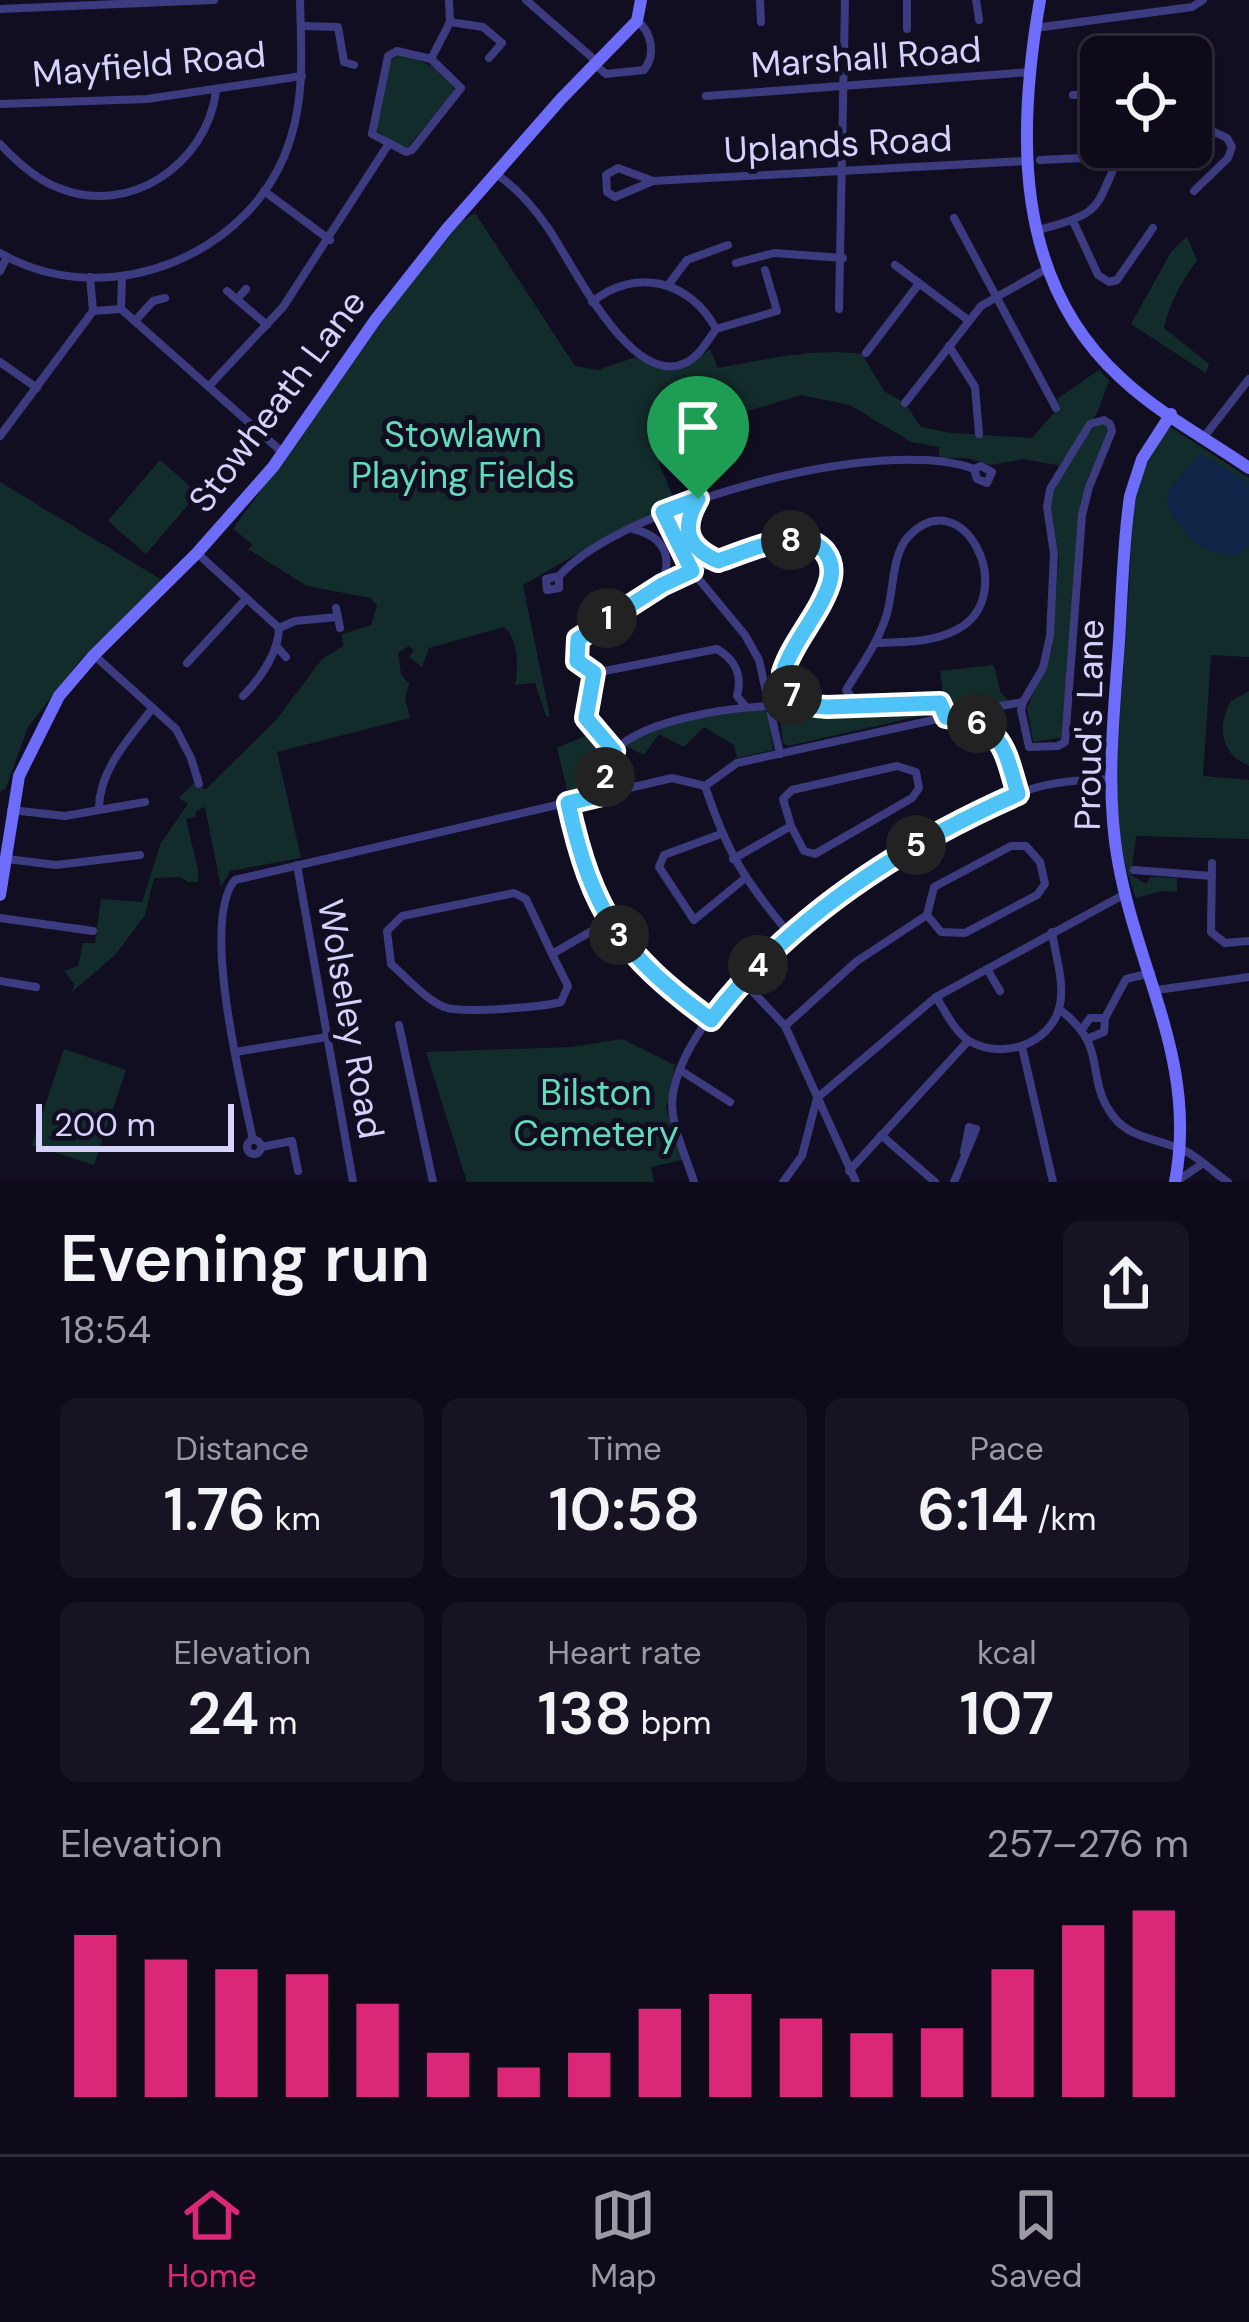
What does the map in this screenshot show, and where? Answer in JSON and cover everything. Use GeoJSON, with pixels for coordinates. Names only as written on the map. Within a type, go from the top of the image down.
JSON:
{"type":"FeatureCollection","features":[{"type":"Feature","properties":{"kind":"street"},"geometry":{"type":"LineString","coordinates":[[0,9],[214,0]]}},
{"type":"Feature","properties":{"kind":"street"},"geometry":{"type":"LineString","coordinates":[[0,271],[4,255],[55,275],[90,278],[157,268],[194,254],[247,213],[290,141],[302,76],[300,0]]}},
{"type":"Feature","properties":{"kind":"street"},"geometry":{"type":"LineString","coordinates":[[431,59],[450,22],[449,0]]}},
{"type":"Feature","properties":{"kind":"street"},"geometry":{"type":"LineString","coordinates":[[526,0],[610,74],[647,68],[649,33],[637,21],[638,0]]}},
{"type":"Feature","properties":{"kind":"street"},"geometry":{"type":"LineString","coordinates":[[626,32],[638,0]]}},
{"type":"Feature","properties":{"kind":"street"},"geometry":{"type":"LineString","coordinates":[[760,0],[760,22]]}},
{"type":"Feature","properties":{"kind":"street"},"geometry":{"type":"LineString","coordinates":[[839,309],[845,0]]}},
{"type":"Feature","properties":{"kind":"street"},"geometry":{"type":"LineString","coordinates":[[907,0],[907,29]]}},
{"type":"Feature","properties":{"kind":"street"},"geometry":{"type":"LineString","coordinates":[[976,0],[979,20]]}},
{"type":"Feature","properties":{"kind":"street"},"geometry":{"type":"LineString","coordinates":[[1040,0],[1030,72],[1034,231],[1048,268],[1100,357],[1131,387],[1249,468]]}},
{"type":"Feature","properties":{"kind":"street"},"geometry":{"type":"LineString","coordinates":[[1131,0],[1131,15]]}},
{"type":"Feature","properties":{"kind":"street"},"geometry":{"type":"LineString","coordinates":[[1035,28],[1192,7],[1204,0]]}},
{"type":"Feature","properties":{"kind":"street","name":"Stowheath Lane"},"geometry":{"type":"LineString","coordinates":[[0,895],[8,805],[45,718],[94,655],[197,554],[273,467],[390,301],[457,217],[637,21]]}},
{"type":"Feature","properties":{"kind":"street"},"geometry":{"type":"LineString","coordinates":[[450,22],[483,27],[502,43],[489,58]]}},
{"type":"Feature","properties":{"kind":"street"},"geometry":{"type":"LineString","coordinates":[[301,26],[338,28],[347,66]]}},
{"type":"Feature","properties":{"kind":"street"},"geometry":{"type":"LineString","coordinates":[[397,51],[431,59],[460,83],[460,92],[412,150],[401,152],[388,145],[375,138],[371,126],[388,56],[397,51]]}},
{"type":"Feature","properties":{"kind":"street","name":"Marshall Road"},"geometry":{"type":"LineString","coordinates":[[706,96],[1030,72]]}},
{"type":"Feature","properties":{"kind":"street","name":"Mayfield Road"},"geometry":{"type":"LineString","coordinates":[[0,104],[100,103],[302,76]]}},
{"type":"Feature","properties":{"kind":"street"},"geometry":{"type":"LineString","coordinates":[[0,144],[43,181],[65,191],[123,194],[151,185],[188,155],[211,118],[216,91]]}},
{"type":"Feature","properties":{"kind":"street"},"geometry":{"type":"LineString","coordinates":[[1073,95],[1080,95]]}},
{"type":"Feature","properties":{"kind":"street"},"geometry":{"type":"LineString","coordinates":[[1196,183],[1228,158],[1232,144],[1212,133]]}},
{"type":"Feature","properties":{"kind":"street"},"geometry":{"type":"LineString","coordinates":[[208,386],[266,326],[330,240],[388,145]]}},
{"type":"Feature","properties":{"kind":"street","name":"Uplands Road"},"geometry":{"type":"LineString","coordinates":[[653,181],[615,197],[607,192],[607,175],[614,169],[653,181],[1080,161]]}},
{"type":"Feature","properties":{"kind":"street"},"geometry":{"type":"LineString","coordinates":[[1034,231],[1095,209],[1114,168]]}},
{"type":"Feature","properties":{"kind":"street"},"geometry":{"type":"LineString","coordinates":[[496,174],[538,214],[592,302],[638,353],[661,364],[688,362],[716,328],[777,311],[765,270]]}},
{"type":"Feature","properties":{"kind":"street"},"geometry":{"type":"LineString","coordinates":[[264,191],[330,240]]}},
{"type":"Feature","properties":{"kind":"street"},"geometry":{"type":"LineString","coordinates":[[954,218],[997,296],[1045,401],[1056,408]]}},
{"type":"Feature","properties":{"kind":"street"},"geometry":{"type":"LineString","coordinates":[[1072,221],[1098,275],[1109,282],[1117,280],[1153,228]]}},
{"type":"Feature","properties":{"kind":"street"},"geometry":{"type":"LineString","coordinates":[[670,284],[687,260],[728,245]]}},
{"type":"Feature","properties":{"kind":"street"},"geometry":{"type":"LineString","coordinates":[[736,263],[774,253],[843,258]]}},
{"type":"Feature","properties":{"kind":"street"},"geometry":{"type":"LineString","coordinates":[[895,265],[968,320]]}},
{"type":"Feature","properties":{"kind":"street"},"geometry":{"type":"LineString","coordinates":[[905,403],[968,320],[997,296],[1048,268]]}},
{"type":"Feature","properties":{"kind":"street"},"geometry":{"type":"LineString","coordinates":[[121,309],[122,276]]}},
{"type":"Feature","properties":{"kind":"street"},"geometry":{"type":"LineString","coordinates":[[0,436],[93,311],[90,278]]}},
{"type":"Feature","properties":{"kind":"street"},"geometry":{"type":"LineString","coordinates":[[592,302],[625,283],[670,284],[696,302],[716,328]]}},
{"type":"Feature","properties":{"kind":"street"},"geometry":{"type":"LineString","coordinates":[[867,346],[918,285]]}},
{"type":"Feature","properties":{"kind":"street"},"geometry":{"type":"LineString","coordinates":[[238,299],[245,289]]}},
{"type":"Feature","properties":{"kind":"street"},"geometry":{"type":"LineString","coordinates":[[227,291],[266,326]]}},
{"type":"Feature","properties":{"kind":"street"},"geometry":{"type":"LineString","coordinates":[[135,322],[153,301],[165,298]]}},
{"type":"Feature","properties":{"kind":"street"},"geometry":{"type":"LineString","coordinates":[[93,311],[121,309],[282,452]]}},
{"type":"Feature","properties":{"kind":"street"},"geometry":{"type":"LineString","coordinates":[[949,346],[975,387],[979,434]]}},
{"type":"Feature","properties":{"kind":"street"},"geometry":{"type":"LineString","coordinates":[[0,362],[38,388]]}},
{"type":"Feature","properties":{"kind":"street"},"geometry":{"type":"LineString","coordinates":[[1204,437],[1249,380]]}},
{"type":"Feature","properties":{"kind":"street","name":"Proud's Lane"},"geometry":{"type":"LineString","coordinates":[[1171,414],[1142,459],[1130,496],[1112,779],[1125,894],[1157,990],[1180,1105],[1181,1149],[1175,1181]]}},
{"type":"Feature","properties":{"kind":"street"},"geometry":{"type":"LineString","coordinates":[[978,723],[988,708],[1023,702],[1043,668],[1050,636],[1054,554],[1049,489],[1090,424],[1104,420],[1112,431],[1082,515],[1065,742],[1029,747],[1023,702]]}},
{"type":"Feature","properties":{"kind":"street"},"geometry":{"type":"LineString","coordinates":[[559,576],[631,529],[698,499],[812,471],[875,464],[960,464],[974,469]]}},
{"type":"Feature","properties":{"kind":"street"},"geometry":{"type":"LineString","coordinates":[[698,499],[686,519],[690,541],[718,561]]}},
{"type":"Feature","properties":{"kind":"street"},"geometry":{"type":"LineString","coordinates":[[663,512],[692,571],[745,635],[759,660],[780,754]]}},
{"type":"Feature","properties":{"kind":"street"},"geometry":{"type":"LineString","coordinates":[[827,707],[846,690],[876,643],[896,579],[897,555],[905,540],[932,523],[952,525],[970,534],[984,564],[982,593],[972,616],[944,635],[876,643]]}},
{"type":"Feature","properties":{"kind":"street"},"geometry":{"type":"LineString","coordinates":[[631,529],[646,533],[665,548],[669,562],[662,585]]}},
{"type":"Feature","properties":{"kind":"street"},"geometry":{"type":"LineString","coordinates":[[723,712],[740,685],[736,666],[717,650],[594,673],[575,656],[583,632],[692,571],[780,541],[803,539],[817,544],[830,557],[832,578],[783,672],[790,694],[810,706]]}},
{"type":"Feature","properties":{"kind":"street"},"geometry":{"type":"LineString","coordinates":[[197,554],[279,628]]}},
{"type":"Feature","properties":{"kind":"street"},"geometry":{"type":"LineString","coordinates":[[187,663],[244,600]]}},
{"type":"Feature","properties":{"kind":"street"},"geometry":{"type":"LineString","coordinates":[[279,628],[295,621],[338,618]]}},
{"type":"Feature","properties":{"kind":"street"},"geometry":{"type":"LineString","coordinates":[[243,696],[276,646],[279,628]]}},
{"type":"Feature","properties":{"kind":"street"},"geometry":{"type":"LineString","coordinates":[[276,646],[286,657]]}},
{"type":"Feature","properties":{"kind":"street"},"geometry":{"type":"LineString","coordinates":[[94,655],[185,742],[199,784]]}},
{"type":"Feature","properties":{"kind":"street"},"geometry":{"type":"LineString","coordinates":[[594,673],[586,718],[614,751]]}},
{"type":"Feature","properties":{"kind":"street"},"geometry":{"type":"LineString","coordinates":[[846,690],[860,707]]}},
{"type":"Feature","properties":{"kind":"street"},"geometry":{"type":"LineString","coordinates":[[784,706],[790,694]]}},
{"type":"Feature","properties":{"kind":"street"},"geometry":{"type":"LineString","coordinates":[[737,696],[746,707]]}},
{"type":"Feature","properties":{"kind":"street"},"geometry":{"type":"LineString","coordinates":[[606,794],[606,765],[614,751],[635,734],[723,712],[770,706],[940,703],[946,717]]}},
{"type":"Feature","properties":{"kind":"street"},"geometry":{"type":"LineString","coordinates":[[99,808],[109,772],[152,709]]}},
{"type":"Feature","properties":{"kind":"street"},"geometry":{"type":"LineString","coordinates":[[298,1171],[292,1141],[257,1143],[235,1052],[223,970],[222,914],[230,885],[248,876],[672,778],[705,786],[737,763],[946,717],[978,723],[1005,751],[1018,794]]}},
{"type":"Feature","properties":{"kind":"street"},"geometry":{"type":"LineString","coordinates":[[897,766],[916,772],[919,788],[912,798],[815,854],[804,851],[791,826],[784,800],[792,790],[897,766]]}},
{"type":"Feature","properties":{"kind":"street"},"geometry":{"type":"LineString","coordinates":[[694,1182],[673,1108],[680,1070],[742,980],[862,879],[922,841],[1018,794],[1054,783],[1112,779]]}},
{"type":"Feature","properties":{"kind":"street"},"geometry":{"type":"LineString","coordinates":[[705,786],[721,834],[744,880],[790,935]]}},
{"type":"Feature","properties":{"kind":"street"},"geometry":{"type":"LineString","coordinates":[[8,805],[56,817],[145,802]]}},
{"type":"Feature","properties":{"kind":"street"},"geometry":{"type":"LineString","coordinates":[[568,803],[586,877],[609,921],[643,967],[711,1020]]}},
{"type":"Feature","properties":{"kind":"street"},"geometry":{"type":"LineString","coordinates":[[733,859],[791,826]]}},
{"type":"Feature","properties":{"kind":"street"},"geometry":{"type":"LineString","coordinates":[[721,834],[664,855],[659,866],[694,920],[744,880]]}},
{"type":"Feature","properties":{"kind":"street"},"geometry":{"type":"LineString","coordinates":[[785,1026],[857,961],[927,915],[934,887],[1011,846],[1026,846],[1040,862],[1045,884],[1037,895],[964,933],[941,932],[927,915]]}},
{"type":"Feature","properties":{"kind":"street"},"geometry":{"type":"LineString","coordinates":[[5,859],[56,865],[140,855]]}},
{"type":"Feature","properties":{"kind":"street"},"geometry":{"type":"LineString","coordinates":[[1212,863],[1210,926],[1214,937],[1225,943],[1249,941]]}},
{"type":"Feature","properties":{"kind":"street","name":"Wolseley Road"},"geometry":{"type":"LineString","coordinates":[[297,865],[353,1182]]}},
{"type":"Feature","properties":{"kind":"street"},"geometry":{"type":"LineString","coordinates":[[1142,883],[1139,871],[1212,876]]}},
{"type":"Feature","properties":{"kind":"street"},"geometry":{"type":"LineString","coordinates":[[514,893],[526,899],[552,954],[568,983],[561,1002],[458,1009],[440,1006],[391,964],[387,938],[394,921],[402,916],[514,893]]}},
{"type":"Feature","properties":{"kind":"street"},"geometry":{"type":"LineString","coordinates":[[783,1182],[802,1156],[817,1098],[936,997],[1125,894]]}},
{"type":"Feature","properties":{"kind":"street"},"geometry":{"type":"LineString","coordinates":[[0,918],[93,931]]}},
{"type":"Feature","properties":{"kind":"street"},"geometry":{"type":"LineString","coordinates":[[552,954],[609,921]]}},
{"type":"Feature","properties":{"kind":"street"},"geometry":{"type":"LineString","coordinates":[[936,997],[968,1041],[1000,1049],[1022,1047],[1048,1026],[1059,1009],[1052,932]]}},
{"type":"Feature","properties":{"kind":"street"},"geometry":{"type":"LineString","coordinates":[[987,969],[1000,991]]}},
{"type":"Feature","properties":{"kind":"street"},"geometry":{"type":"LineString","coordinates":[[1089,1038],[1104,1032],[1105,1018],[1126,979],[1151,973]]}},
{"type":"Feature","properties":{"kind":"street"},"geometry":{"type":"LineString","coordinates":[[1157,990],[1249,977]]}},
{"type":"Feature","properties":{"kind":"street"},"geometry":{"type":"LineString","coordinates":[[742,980],[785,1026],[856,1182]]}},
{"type":"Feature","properties":{"kind":"street"},"geometry":{"type":"LineString","coordinates":[[0,981],[36,987]]}},
{"type":"Feature","properties":{"kind":"street"},"geometry":{"type":"LineString","coordinates":[[1059,1009],[1089,1038],[1111,1114],[1134,1133],[1181,1149],[1228,1182]]}},
{"type":"Feature","properties":{"kind":"street"},"geometry":{"type":"LineString","coordinates":[[1083,1028],[1090,1018],[1105,1018]]}},
{"type":"Feature","properties":{"kind":"street"},"geometry":{"type":"LineString","coordinates":[[398,1025],[434,1182]]}},
{"type":"Feature","properties":{"kind":"street"},"geometry":{"type":"LineString","coordinates":[[235,1052],[327,1037]]}},
{"type":"Feature","properties":{"kind":"street"},"geometry":{"type":"LineString","coordinates":[[849,1171],[968,1041]]}},
{"type":"Feature","properties":{"kind":"street"},"geometry":{"type":"LineString","coordinates":[[1022,1047],[1053,1182]]}},
{"type":"Feature","properties":{"kind":"street"},"geometry":{"type":"LineString","coordinates":[[680,1070],[730,1102]]}},
{"type":"Feature","properties":{"kind":"street"},"geometry":{"type":"LineString","coordinates":[[881,1135],[934,1182]]}},
{"type":"Feature","properties":{"kind":"street"},"geometry":{"type":"LineString","coordinates":[[954,1182],[964,1151]]}},
{"type":"Feature","properties":{"kind":"street"},"geometry":{"type":"LineString","coordinates":[[1175,1181],[1202,1164]]}},
{"type":"Feature","properties":{"kind":"green space"},"geometry":{"type":"Polygon","coordinates":[[[397,55],[438,70],[455,90],[408,147],[375,129],[391,61],[397,55]]]}},
{"type":"Feature","properties":{"kind":"green space","name":"Stowlawn Playing Fields"},"geometry":{"type":"Polygon","coordinates":[[[475,213],[575,366],[598,370],[635,357],[674,367],[710,349],[718,368],[807,353],[862,354],[884,391],[905,403],[921,427],[1032,438],[1060,406],[1057,399],[1099,370],[1109,381],[1097,413],[1062,466],[1023,459],[991,465],[967,458],[939,458],[939,447],[911,442],[850,405],[801,395],[721,419],[690,437],[659,463],[676,504],[617,531],[523,585],[550,717],[535,683],[515,685],[516,654],[504,627],[429,648],[422,667],[409,657],[414,650],[409,646],[398,653],[401,674],[409,684],[405,699],[410,718],[277,752],[301,858],[230,871],[221,887],[205,807],[196,811],[195,817],[186,819],[198,882],[154,878],[145,915],[116,954],[72,992],[74,984],[64,971],[78,966],[83,943],[95,943],[101,899],[142,902],[161,843],[188,804],[179,798],[195,782],[206,789],[276,720],[322,659],[343,646],[342,634],[371,625],[377,606],[371,598],[307,586],[248,549],[253,545],[233,529],[407,287],[461,222],[475,213]]]}},
{"type":"Feature","properties":{"kind":"green space"},"geometry":{"type":"Polygon","coordinates":[[[1187,237],[1197,260],[1173,300],[1164,328],[1209,364],[1206,373],[1131,324],[1171,252],[1187,237]]]}},
{"type":"Feature","properties":{"kind":"green space"},"geometry":{"type":"Polygon","coordinates":[[[1096,423],[1106,424],[1109,433],[1089,475],[1081,506],[1061,738],[1033,742],[1027,708],[1052,649],[1059,558],[1051,505],[1054,487],[1096,423]]]}},
{"type":"Feature","properties":{"kind":"green space"},"geometry":{"type":"Polygon","coordinates":[[[1169,426],[1249,478],[1249,657],[1211,655],[1203,776],[1249,780],[1249,839],[1136,836],[1131,875],[1146,884],[1150,877],[1177,878],[1177,892],[1136,898],[1121,844],[1117,788],[1134,508],[1142,473],[1169,426]]]}},
{"type":"Feature","properties":{"kind":"green space"},"geometry":{"type":"Polygon","coordinates":[[[160,460],[198,493],[146,554],[108,521],[160,460]]]}},
{"type":"Feature","properties":{"kind":"green space"},"geometry":{"type":"Polygon","coordinates":[[[0,482],[162,580],[82,658],[28,727],[6,788],[0,792],[0,482]]]}},
{"type":"Feature","properties":{"kind":"green space"},"geometry":{"type":"Polygon","coordinates":[[[994,665],[1000,691],[1008,701],[990,704],[972,715],[951,709],[944,699],[940,671],[994,665]]]}},
{"type":"Feature","properties":{"kind":"green space"},"geometry":{"type":"Polygon","coordinates":[[[1249,691],[1249,766],[1227,747],[1223,729],[1231,701],[1249,691]]]}},
{"type":"Feature","properties":{"kind":"green space"},"geometry":{"type":"Polygon","coordinates":[[[939,706],[942,711],[788,746],[783,743],[779,710],[939,706]]]}},
{"type":"Feature","properties":{"kind":"green space"},"geometry":{"type":"Polygon","coordinates":[[[762,709],[769,715],[773,750],[737,758],[734,745],[704,727],[684,747],[659,734],[644,755],[625,746],[672,724],[762,709]]]}},
{"type":"Feature","properties":{"kind":"green space"},"geometry":{"type":"Polygon","coordinates":[[[590,734],[608,749],[599,771],[599,788],[569,797],[557,748],[590,734]]]}},
{"type":"Feature","properties":{"kind":"green space","name":"Bilston Cemetery"},"geometry":{"type":"Polygon","coordinates":[[[622,1039],[675,1065],[666,1108],[682,1160],[651,1167],[654,1182],[467,1182],[426,1052],[571,1047],[622,1039]]]}},
{"type":"Feature","properties":{"kind":"green space"},"geometry":{"type":"Polygon","coordinates":[[[64,1049],[126,1070],[94,1165],[32,1145],[64,1049]]]}},
{"type":"Feature","properties":{"kind":"water"},"geometry":{"type":"Polygon","coordinates":[[[1200,453],[1249,483],[1249,546],[1238,555],[1213,551],[1194,541],[1166,503],[1170,488],[1200,453]]]}},
{"type":"Feature","properties":{"kind":"route"},"geometry":{"type":"LineString","coordinates":[[698,499],[686,519],[686,529],[698,551],[718,561],[780,541],[803,539],[817,544],[830,557],[832,578],[783,672],[790,694],[810,706],[940,703],[946,717],[978,723],[991,733],[1005,751],[1018,794],[922,841],[829,903],[766,956],[711,1020],[643,967],[609,921],[586,877],[568,803],[606,794],[606,765],[614,751],[587,722],[594,673],[577,661],[578,639],[692,571],[663,512],[698,499]]}}]}
